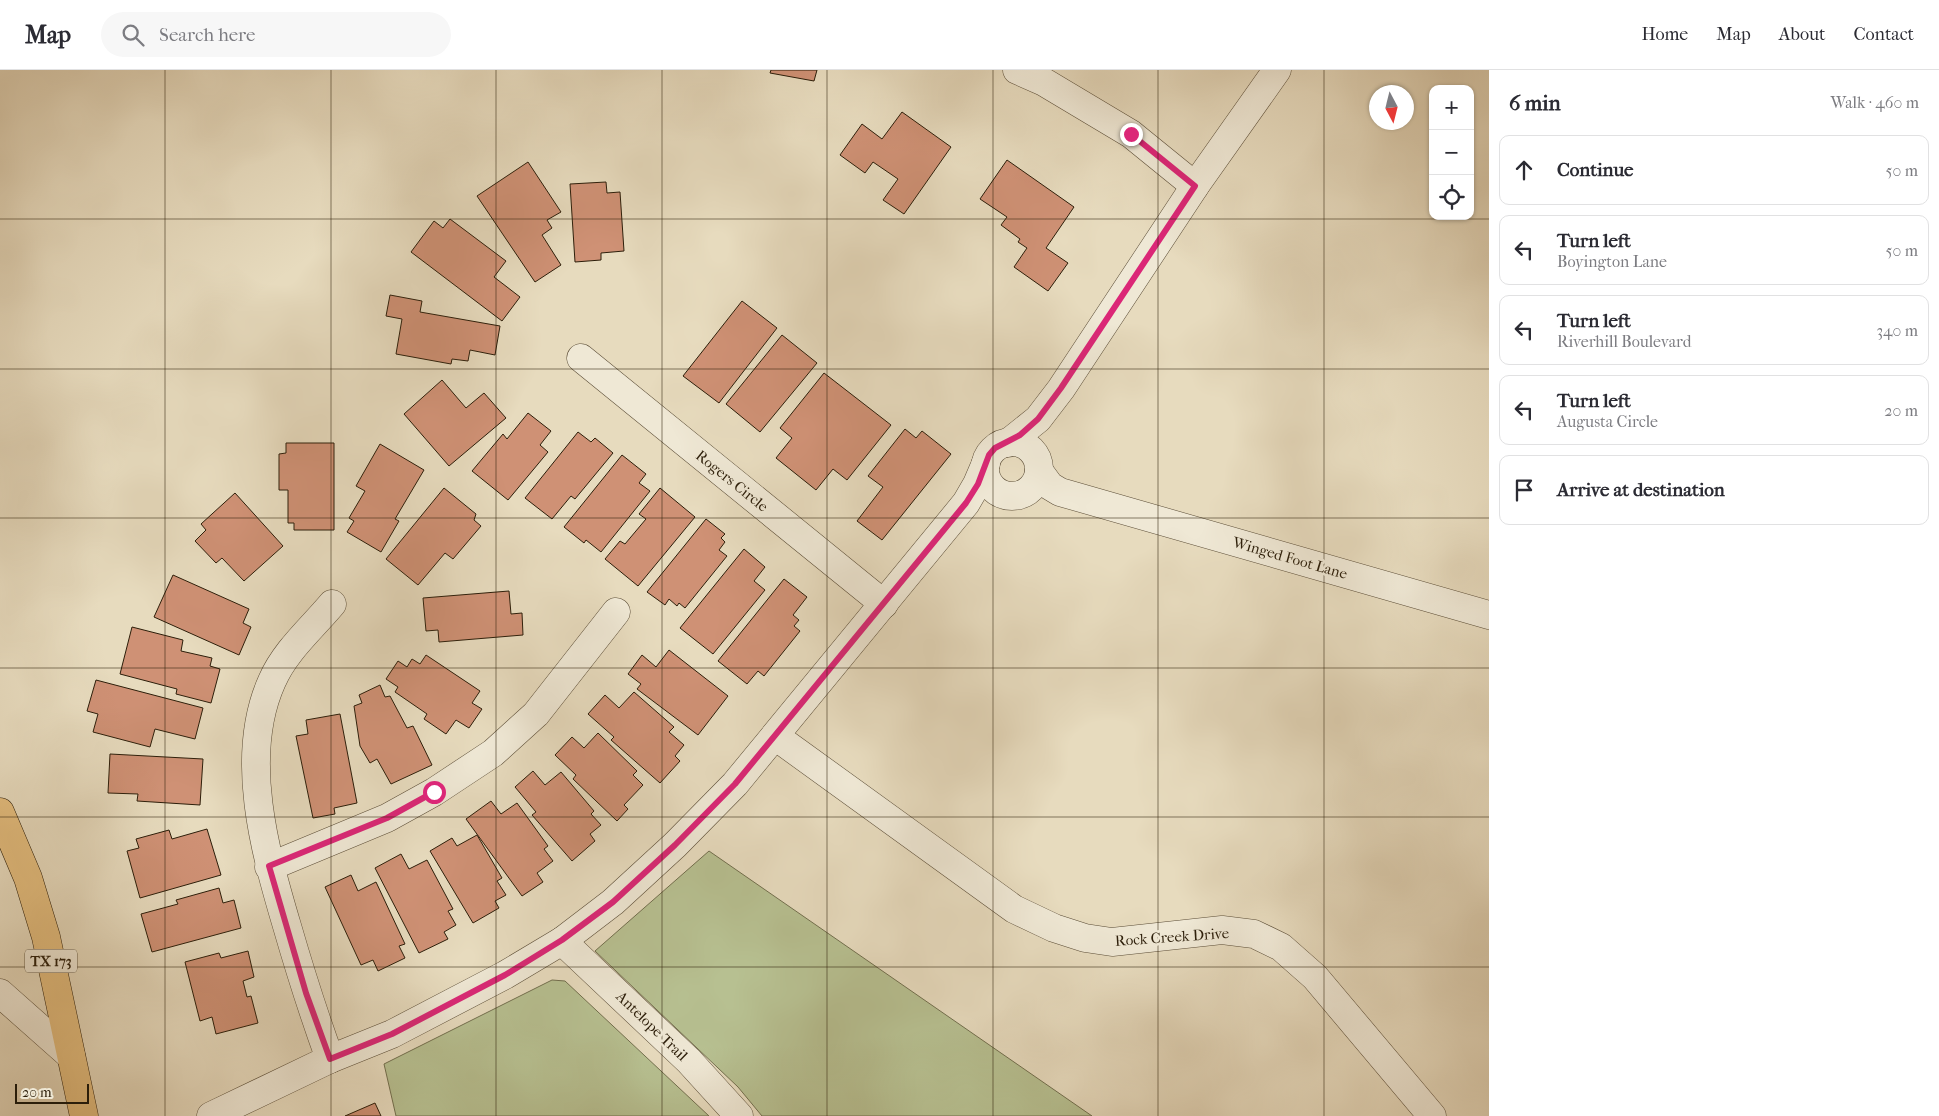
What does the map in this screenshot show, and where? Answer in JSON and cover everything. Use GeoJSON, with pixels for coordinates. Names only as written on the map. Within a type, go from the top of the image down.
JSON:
{"type":"FeatureCollection","features":[{"type":"Feature","properties":{"kind":"main road","name":"TX 173"},"geometry":{"type":"LineString","coordinates":[[0,812],[28,878],[46,937],[84,1116]]}},
{"type":"Feature","properties":{"kind":"street"},"geometry":{"type":"LineString","coordinates":[[1017,70],[1044,82],[1131,134],[1195,186]]}},
{"type":"Feature","properties":{"kind":"street"},"geometry":{"type":"LineString","coordinates":[[216,1115],[330,1059],[401,1029],[505,975],[562,940],[613,902],[675,845],[735,784],[947,527],[978,484],[986,463],[995,448],[1008,443],[1038,419],[1061,388],[1195,186],[1277,70]]}},
{"type":"Feature","properties":{"kind":"street","name":"Rogers Circle"},"geometry":{"type":"LineString","coordinates":[[581,358],[884,604]]}},
{"type":"Feature","properties":{"kind":"street"},"geometry":{"type":"LineString","coordinates":[[947,527],[968,512],[1032,487],[1038,465],[1038,444],[1042,428],[1061,388]]}},
{"type":"Feature","properties":{"kind":"street"},"geometry":{"type":"LineString","coordinates":[[1008,443],[1020,443],[1029,447],[1038,465]]}},
{"type":"Feature","properties":{"kind":"street"},"geometry":{"type":"LineString","coordinates":[[986,463],[988,480],[992,488],[1011,495]]}},
{"type":"Feature","properties":{"kind":"street","name":"Winged Foot Lane"},"geometry":{"type":"LineString","coordinates":[[1038,465],[1050,486],[1060,492],[1489,615]]}},
{"type":"Feature","properties":{"kind":"street","name":"Winged Foot Lane"},"geometry":{"type":"LineString","coordinates":[[1011,495],[1091,502]]}},
{"type":"Feature","properties":{"kind":"street"},"geometry":{"type":"LineString","coordinates":[[330,1059],[306,993],[269,866],[258,812],[256,774],[263,710],[271,683],[284,658],[332,604]]}},
{"type":"Feature","properties":{"kind":"street"},"geometry":{"type":"LineString","coordinates":[[269,866],[387,818],[434,792],[493,753],[536,714],[616,612]]}},
{"type":"Feature","properties":{"kind":"street","name":"Rock Creek Drive"},"geometry":{"type":"LineString","coordinates":[[775,736],[1014,909],[1054,928],[1085,938],[1112,942],[1222,930],[1254,934],[1281,947],[1315,977],[1432,1116]]}},
{"type":"Feature","properties":{"kind":"street","name":"Antelope Trail"},"geometry":{"type":"LineString","coordinates":[[562,940],[689,1061],[739,1116]]}},
{"type":"Feature","properties":{"kind":"street"},"geometry":{"type":"LineString","coordinates":[[0,993],[71,1056]]}},
{"type":"Feature","properties":{"kind":"green space"},"geometry":{"type":"Polygon","coordinates":[[[709,851],[1092,1116],[762,1116],[738,1087],[595,951],[709,851]]]}},
{"type":"Feature","properties":{"kind":"green space"},"geometry":{"type":"Polygon","coordinates":[[[552,980],[565,981],[709,1116],[396,1116],[384,1064],[552,980]]]}},
{"type":"Feature","properties":{"kind":"building"},"geometry":{"type":"Polygon","coordinates":[[[771,70],[817,70],[814,81],[770,73],[771,70]]]}},
{"type":"Feature","properties":{"kind":"building"},"geometry":{"type":"Polygon","coordinates":[[[902,112],[951,147],[904,214],[883,200],[898,179],[873,162],[865,173],[840,155],[862,124],[882,139],[902,112]]]}},
{"type":"Feature","properties":{"kind":"building"},"geometry":{"type":"Polygon","coordinates":[[[1007,160],[1074,207],[1046,248],[1068,263],[1048,291],[1014,267],[1027,248],[1018,242],[1020,239],[1001,225],[1007,217],[980,199],[1007,160]]]}},
{"type":"Feature","properties":{"kind":"building"},"geometry":{"type":"Polygon","coordinates":[[[528,162],[561,212],[547,220],[552,228],[542,235],[561,265],[535,282],[477,196],[528,162]]]}},
{"type":"Feature","properties":{"kind":"building"},"geometry":{"type":"Polygon","coordinates":[[[606,182],[607,193],[620,192],[624,251],[601,253],[601,260],[575,262],[570,184],[606,182]]]}},
{"type":"Feature","properties":{"kind":"building"},"geometry":{"type":"Polygon","coordinates":[[[450,219],[506,261],[494,277],[520,297],[502,321],[411,252],[434,221],[443,228],[450,219]]]}},
{"type":"Feature","properties":{"kind":"building"},"geometry":{"type":"Polygon","coordinates":[[[390,295],[422,301],[420,312],[500,326],[495,355],[470,350],[468,361],[452,359],[451,364],[396,354],[402,319],[386,316],[390,295]]]}},
{"type":"Feature","properties":{"kind":"building"},"geometry":{"type":"Polygon","coordinates":[[[742,301],[777,328],[719,403],[683,376],[742,301]]]}},
{"type":"Feature","properties":{"kind":"building"},"geometry":{"type":"Polygon","coordinates":[[[782,335],[817,363],[760,432],[726,404],[782,335]]]}},
{"type":"Feature","properties":{"kind":"building"},"geometry":{"type":"Polygon","coordinates":[[[824,373],[891,425],[847,480],[833,469],[816,490],[776,458],[792,438],[780,428],[824,373]]]}},
{"type":"Feature","properties":{"kind":"building"},"geometry":{"type":"Polygon","coordinates":[[[442,380],[466,408],[484,393],[506,418],[449,466],[404,414],[442,380]]]}},
{"type":"Feature","properties":{"kind":"building"},"geometry":{"type":"Polygon","coordinates":[[[528,413],[551,431],[540,445],[548,452],[508,500],[472,471],[503,434],[507,439],[528,413]]]}},
{"type":"Feature","properties":{"kind":"building"},"geometry":{"type":"Polygon","coordinates":[[[905,429],[916,438],[922,431],[951,454],[882,540],[857,521],[883,487],[868,476],[905,429]]]}},
{"type":"Feature","properties":{"kind":"building"},"geometry":{"type":"Polygon","coordinates":[[[578,432],[591,442],[595,438],[613,453],[575,499],[571,496],[552,519],[525,498],[578,432]]]}},
{"type":"Feature","properties":{"kind":"building"},"geometry":{"type":"Polygon","coordinates":[[[286,443],[334,443],[334,530],[294,530],[294,523],[288,523],[288,490],[279,490],[279,454],[286,453],[286,443]]]}},
{"type":"Feature","properties":{"kind":"building"},"geometry":{"type":"Polygon","coordinates":[[[380,444],[424,470],[395,519],[399,521],[381,552],[347,532],[354,521],[349,518],[365,491],[356,486],[380,444]]]}},
{"type":"Feature","properties":{"kind":"building"},"geometry":{"type":"Polygon","coordinates":[[[622,455],[646,474],[639,483],[650,491],[601,552],[586,540],[584,543],[564,527],[622,455]]]}},
{"type":"Feature","properties":{"kind":"building"},"geometry":{"type":"Polygon","coordinates":[[[444,488],[476,514],[474,520],[481,526],[453,559],[445,553],[418,585],[386,559],[444,488]]]}},
{"type":"Feature","properties":{"kind":"building"},"geometry":{"type":"Polygon","coordinates":[[[660,488],[695,517],[638,586],[605,559],[620,541],[625,544],[646,519],[639,514],[660,488]]]}},
{"type":"Feature","properties":{"kind":"building"},"geometry":{"type":"Polygon","coordinates":[[[235,493],[283,546],[244,581],[222,558],[216,563],[195,541],[206,530],[201,524],[235,493]]]}},
{"type":"Feature","properties":{"kind":"building"},"geometry":{"type":"Polygon","coordinates":[[[706,519],[725,534],[721,538],[725,542],[719,550],[727,556],[685,608],[679,603],[677,606],[669,599],[665,605],[647,592],[706,519]]]}},
{"type":"Feature","properties":{"kind":"building"},"geometry":{"type":"Polygon","coordinates":[[[744,549],[765,567],[754,581],[765,590],[713,654],[680,628],[744,549]]]}},
{"type":"Feature","properties":{"kind":"building"},"geometry":{"type":"Polygon","coordinates":[[[173,575],[249,609],[243,623],[251,627],[239,655],[154,617],[173,575]]]}},
{"type":"Feature","properties":{"kind":"building"},"geometry":{"type":"Polygon","coordinates":[[[784,579],[807,597],[793,615],[799,620],[794,626],[800,631],[764,676],[758,671],[747,684],[718,661],[784,579]]]}},
{"type":"Feature","properties":{"kind":"building"},"geometry":{"type":"Polygon","coordinates":[[[509,591],[511,614],[522,613],[523,635],[439,642],[438,630],[426,631],[423,598],[509,591]]]}},
{"type":"Feature","properties":{"kind":"building"},"geometry":{"type":"Polygon","coordinates":[[[132,627],[183,640],[181,651],[212,658],[210,666],[220,669],[211,703],[176,694],[177,689],[120,674],[132,627]]]}},
{"type":"Feature","properties":{"kind":"building"},"geometry":{"type":"Polygon","coordinates":[[[669,650],[728,696],[698,735],[637,689],[641,684],[628,674],[642,655],[656,667],[669,650]]]}},
{"type":"Feature","properties":{"kind":"building"},"geometry":{"type":"Polygon","coordinates":[[[426,655],[480,691],[472,703],[482,709],[469,728],[456,720],[446,734],[424,719],[427,714],[395,692],[398,687],[386,679],[398,661],[407,667],[412,659],[420,664],[426,655]]]}},
{"type":"Feature","properties":{"kind":"building"},"geometry":{"type":"Polygon","coordinates":[[[96,680],[203,708],[195,739],[155,729],[150,747],[93,732],[98,714],[87,711],[96,680]]]}},
{"type":"Feature","properties":{"kind":"building"},"geometry":{"type":"Polygon","coordinates":[[[380,685],[385,697],[390,696],[407,728],[413,726],[432,765],[391,784],[377,759],[370,763],[360,746],[354,706],[362,703],[359,695],[380,685]]]}},
{"type":"Feature","properties":{"kind":"building"},"geometry":{"type":"Polygon","coordinates":[[[634,692],[674,727],[669,732],[684,745],[675,756],[680,761],[660,783],[611,740],[614,737],[588,714],[605,695],[619,708],[634,692]]]}},
{"type":"Feature","properties":{"kind":"building"},"geometry":{"type":"Polygon","coordinates":[[[340,714],[357,803],[334,808],[335,814],[313,818],[296,736],[308,734],[306,720],[340,714]]]}},
{"type":"Feature","properties":{"kind":"building"},"geometry":{"type":"Polygon","coordinates":[[[598,733],[637,771],[633,775],[643,785],[624,805],[628,809],[617,821],[573,779],[576,775],[555,755],[572,737],[584,748],[598,733]]]}},
{"type":"Feature","properties":{"kind":"building"},"geometry":{"type":"Polygon","coordinates":[[[110,754],[203,759],[200,805],[137,801],[138,794],[108,793],[110,754]]]}},
{"type":"Feature","properties":{"kind":"building"},"geometry":{"type":"Polygon","coordinates":[[[533,771],[545,785],[561,772],[594,811],[591,814],[601,825],[590,834],[595,841],[572,861],[532,815],[536,812],[515,787],[533,771]]]}},
{"type":"Feature","properties":{"kind":"building"},"geometry":{"type":"Polygon","coordinates":[[[491,801],[501,814],[517,803],[548,846],[544,849],[553,861],[537,873],[543,882],[522,896],[466,819],[491,801]]]}},
{"type":"Feature","properties":{"kind":"building"},"geometry":{"type":"Polygon","coordinates":[[[207,829],[221,875],[140,898],[127,851],[139,848],[136,839],[169,830],[172,839],[207,829]]]}},
{"type":"Feature","properties":{"kind":"building"},"geometry":{"type":"Polygon","coordinates":[[[477,835],[502,878],[497,881],[506,895],[495,901],[499,908],[473,923],[430,851],[452,838],[457,846],[477,835]]]}},
{"type":"Feature","properties":{"kind":"building"},"geometry":{"type":"Polygon","coordinates":[[[401,854],[409,869],[427,860],[453,909],[448,911],[456,925],[444,932],[448,939],[419,953],[375,868],[401,854]]]}},
{"type":"Feature","properties":{"kind":"building"},"geometry":{"type":"Polygon","coordinates":[[[351,875],[358,891],[376,882],[405,944],[399,946],[405,958],[378,971],[373,960],[361,965],[325,887],[351,875]]]}},
{"type":"Feature","properties":{"kind":"building"},"geometry":{"type":"Polygon","coordinates":[[[219,888],[223,903],[234,900],[241,928],[152,952],[141,914],[178,904],[176,900],[219,888]]]}},
{"type":"Feature","properties":{"kind":"building"},"geometry":{"type":"Polygon","coordinates":[[[248,951],[254,977],[243,981],[247,997],[251,996],[258,1023],[216,1034],[212,1017],[200,1021],[185,962],[219,953],[221,958],[248,951]]]}},
{"type":"Feature","properties":{"kind":"building"},"geometry":{"type":"Polygon","coordinates":[[[375,1103],[381,1116],[345,1116],[375,1103]]]}},
{"type":"Feature","properties":{"kind":"route"},"geometry":{"type":"LineString","coordinates":[[434,792],[387,818],[269,866],[306,993],[330,1059],[392,1034],[505,975],[562,940],[613,902],[675,845],[735,784],[966,503],[978,484],[989,455],[995,448],[1003,443],[1008,443],[1020,435],[1038,419],[1061,388],[1195,186],[1131,134]]}}]}
